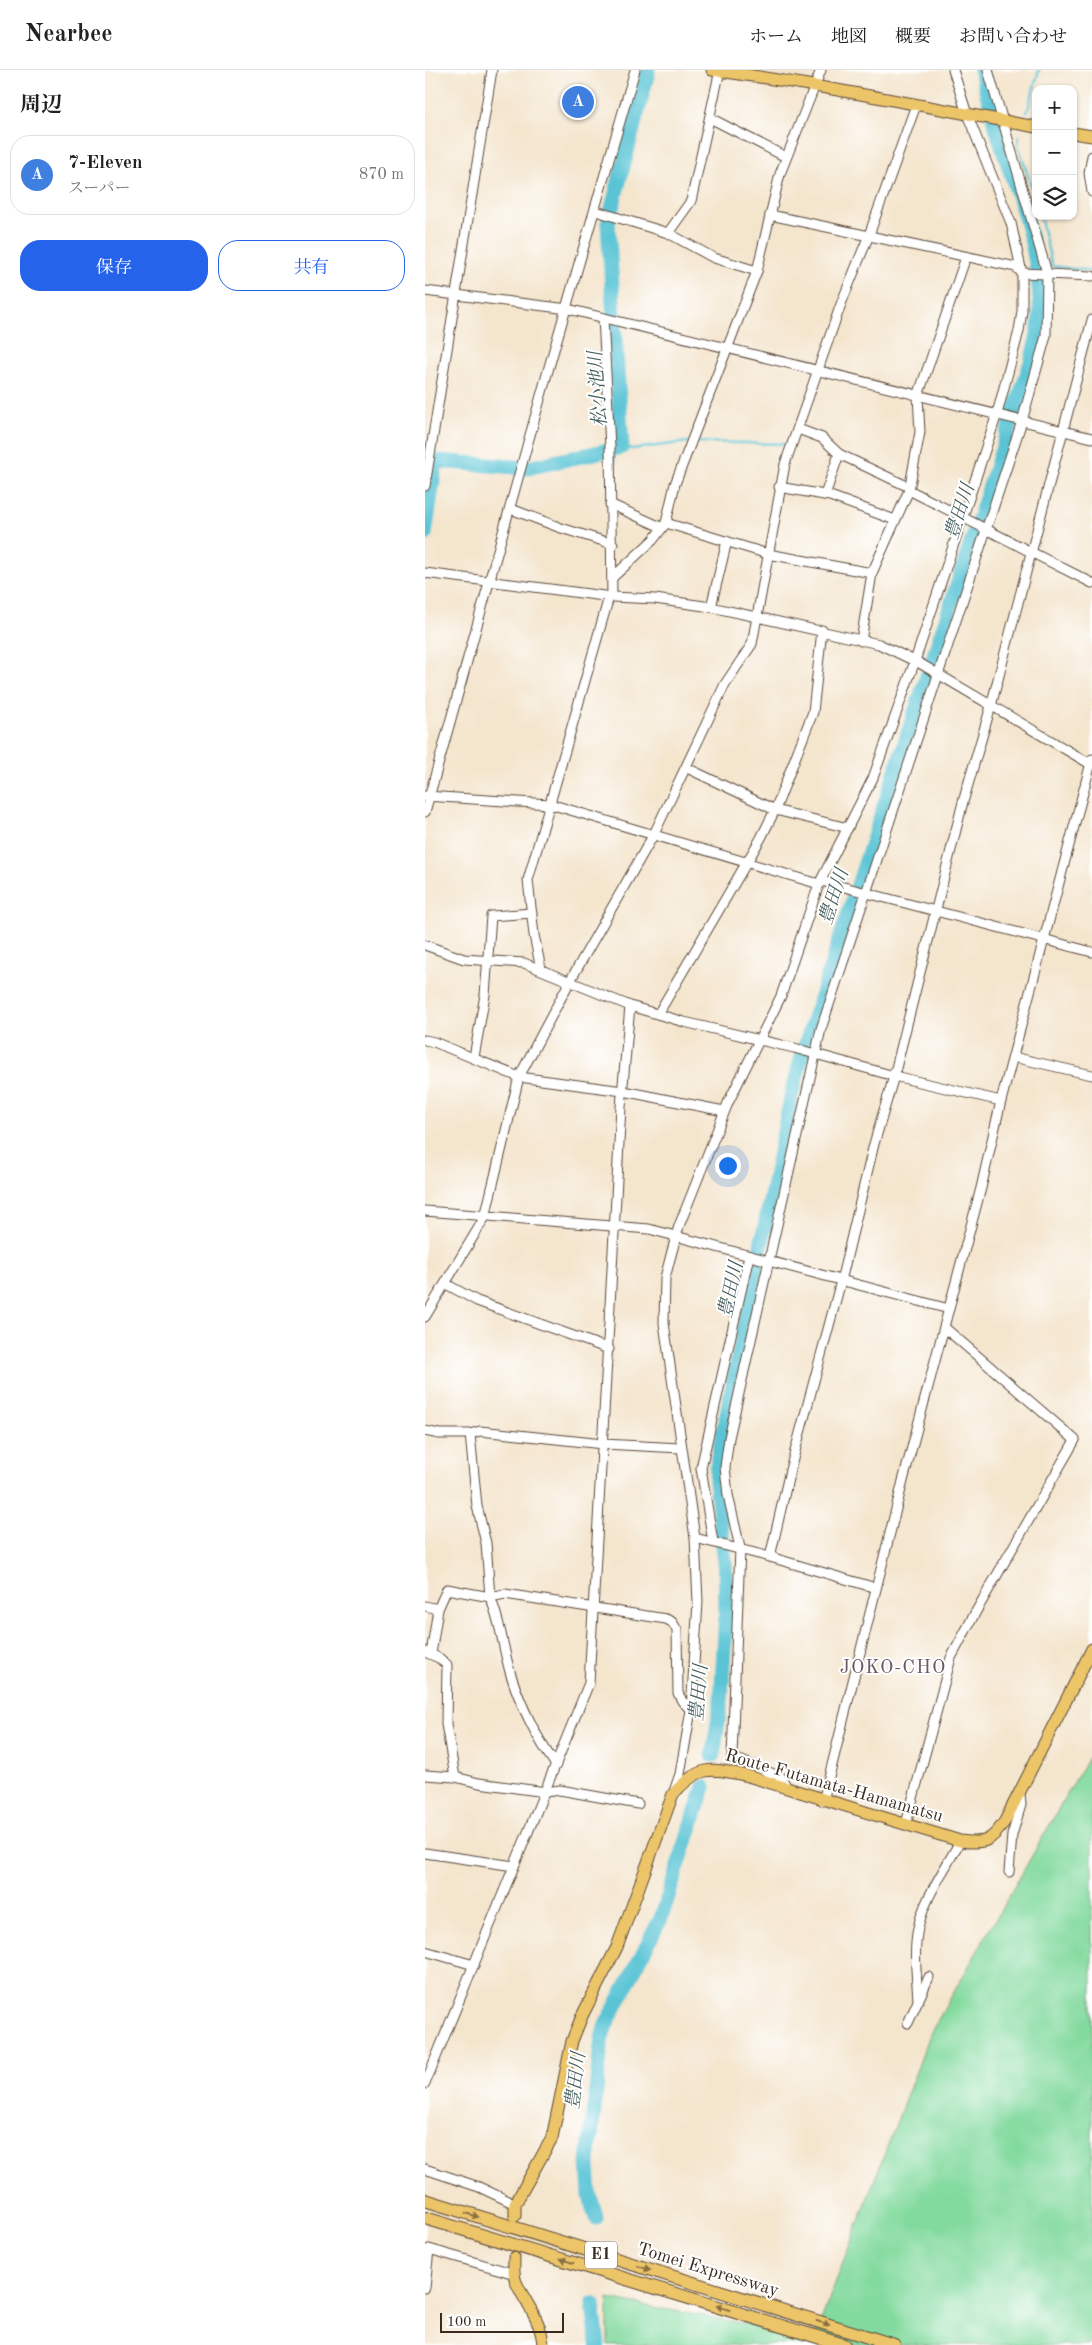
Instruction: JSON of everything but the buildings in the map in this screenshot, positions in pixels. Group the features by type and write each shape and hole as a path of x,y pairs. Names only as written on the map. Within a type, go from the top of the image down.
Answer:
{"highway":[{"name":"Tomei Expressway","path":"425,2200 894,2345"},
{"name":"Tomei Expressway","path":"425,2218 844,2345"}],"main road":[{"path":"718,70 816,86 1032,126"},
{"path":"1077,134 1092,136"},
{"name":"Route Futamata-Hamamatsu","path":"515,2216 515,2204 552,2138 572,2041 582,2016 617,1947 646,1873 673,1794 693,1774 715,1769 787,1788 823,1801 961,1841 980,1844 995,1836 1092,1649"},
{"path":"514,2258 515,2280 542,2335 543,2345"}],"street":[{"path":"425,486 492,70"},
{"path":"425,812 427,796 491,582 568,309 605,214 635,70"},
{"path":"668,233 691,201 710,118 718,70"},
{"path":"612,578 653,540 664,525 675,484 729,348 757,271 786,157 821,70"},
{"path":"673,1794 680,1774 691,1710 698,1602 695,1538 664,1316 665,1278 675,1236 724,1111 761,1040 781,996 820,882 873,778 918,663 961,518 1001,415 1019,331 1026,273 1001,193 967,114 953,70"},
{"path":"787,1788 781,1777 733,1757 737,1548 725,1467 729,1438 814,1053 936,674 986,530 1046,336 1047,273 988,70"},
{"path":"425,1317 485,1217 519,1077 570,981 654,834 687,768 712,708 725,684 752,644 779,486 816,370 869,236 917,105"},
{"path":"710,118 786,157"},
{"path":"1092,156 1089,173 1092,187"},
{"path":"605,214 668,233 714,258 757,271"},
{"path":"770,215 1016,267 1026,273 1092,276"},
{"path":"861,641 872,573 909,489 920,432 918,396 967,257"},
{"path":"425,291 568,309 1092,438"},
{"path":"541,969 531,913 528,880 611,597 613,544 603,318"},
{"path":"770,1557 790,1470 841,1281 874,1144 894,1076 963,802 991,706 1092,320"},
{"path":"798,429 822,438 839,454 909,489 970,523 1092,583"},
{"path":"825,495 839,454"},
{"path":"779,486 825,495 895,520"},
{"path":"610,504 664,525 768,554 872,573"},
{"path":"511,508 561,528 613,544"},
{"path":"711,607 727,542"},
{"path":"425,573 611,597 655,599 711,607 879,644 918,663 1092,763 1001,1101 945,1328 876,1588 823,1801"},
{"path":"658,1014 747,863 775,810 813,712 822,630"},
{"path":"687,768 775,810 848,828"},
{"path":"427,796 550,804 747,863 1092,952"},
{"path":"474,1057 488,962 491,916 531,913"},
{"path":"425,945 464,959 524,963 630,1006 734,1035 814,1053 894,1076 1001,1101"},
{"path":"426,2079 589,1684 623,1091 630,1006"},
{"path":"425,1040 474,1057 519,1077 623,1091 724,1111"},
{"path":"1013,1056 1092,1075"},
{"path":"425,1211 649,1229 949,1310"},
{"path":"715,1543 701,1468 751,1257"},
{"path":"446,1284 477,1300 609,1349"},
{"path":"906,1824 951,1658 1075,1440 945,1328"},
{"path":"425,1431 439,1434 470,1434 480,1431 603,1444 681,1448"},
{"path":"470,1434 477,1506 486,1543 490,1597 511,1674 520,1699 531,1723 556,1765"},
{"path":"695,1538 770,1557 876,1588"},
{"path":"455,1777 446,1724 447,1664 428,1653 438,1609 447,1589 490,1597 505,1594 667,1619 672,1622 677,1630 678,1693 681,1701 691,1710"},
{"path":"425,1606 438,1609"},
{"path":"425,1775 455,1777 479,1783 546,1792 560,1790 638,1804"},
{"path":"1009,1872 1011,1835 1021,1805 1020,1790"},
{"path":"918,2001 915,1959 918,1927 929,1901 961,1841"},
{"path":"425,1853 514,1866"},
{"path":"425,1951 474,1965"},
{"path":"908,2022 929,1977"},
{"path":"425,2169 479,2187 515,2204"},
{"path":"425,2288 427,2249 515,2274"}],"green space":[{"path":"1092,1751 1092,2341 1089,2345 608,2345 608,2299 815,2336 931,2032"}],"waterway":[{"name":"豊田川","path":"713,1755 721,1702 726,1612 725,1563 716,1481 718,1458 792,1093 804,1049 1031,362 1039,328 1039,281 1030,234 995,125 981,70"},
{"path":"1027,112 1039,70"},
{"name":"松小池川","path":"425,534 436,461 527,468 622,447 608,223 648,72"},
{"path":"1019,136 1018,144 1032,189"},
{"path":"1041,220 1052,266 1092,271"},
{"path":"613,403 613,424"},
{"path":"694,442 787,444 789,441"},
{"path":"622,447 633,449 688,442"},
{"path":"614,447 614,478"},
{"name":"豊田川","path":"596,2218 590,2196 588,2163 602,2037 606,2025 661,1918 704,1787"},
{"name":"豊田川","path":"593,2304 598,2345"}],"place":[{"name":"7-Eleven","path":"578,102"}],"district":[{"name":"JOKO-CHO","path":"893,1668"}]}
